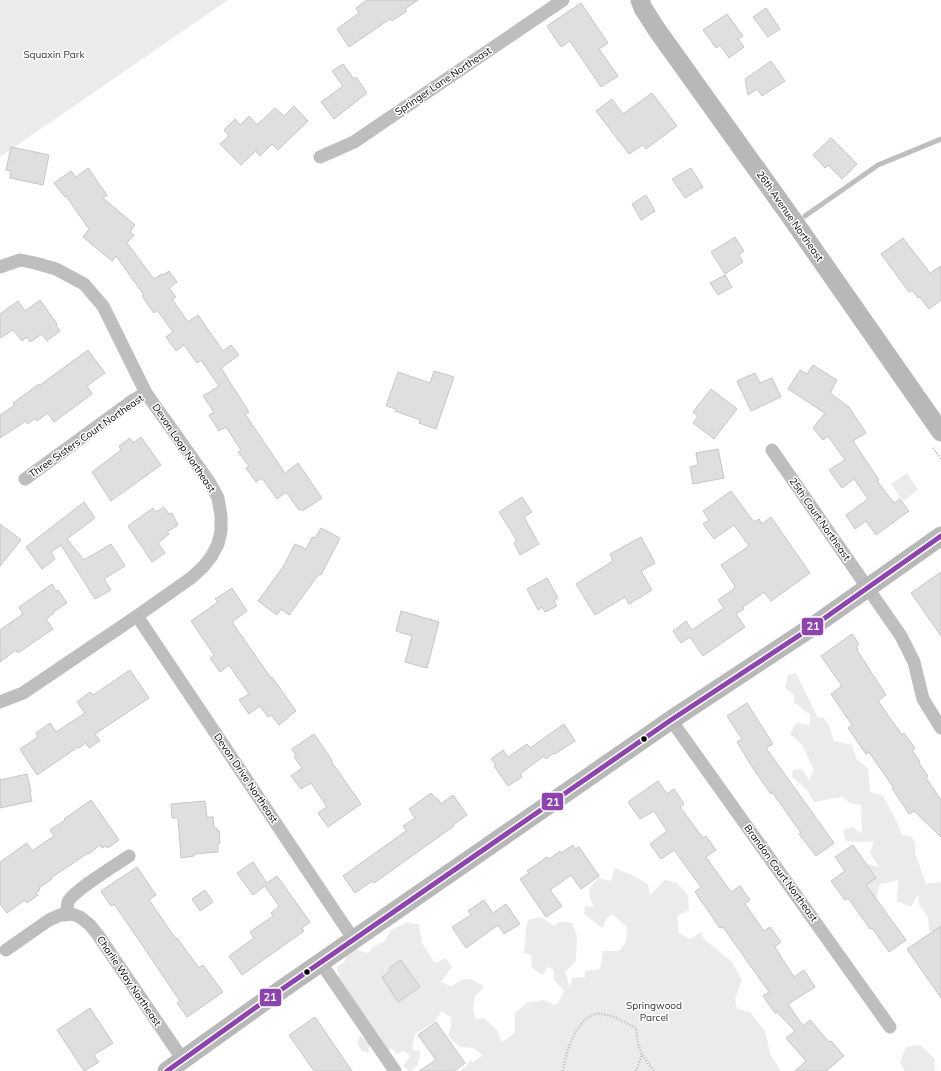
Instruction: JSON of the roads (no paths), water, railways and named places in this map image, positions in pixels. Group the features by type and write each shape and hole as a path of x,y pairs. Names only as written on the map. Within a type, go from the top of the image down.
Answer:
{"street":[{"name":"Springer Lane Northeast","path":"320,157 354,142 563,0"},
{"name":"26th Avenue Northeast","path":"640,0 643,8 657,30 788,213 941,432"},
{"name":"Devon Loop Northeast","path":"0,267 20,260 35,263 56,269 84,284 103,306 146,393 210,483 218,498 221,516 221,531 218,544 211,557 191,578 23,693 0,702"},
{"name":"Three Sisters Court Northeast","path":"25,479 132,401 146,393"},
{"name":"25th Court Northeast","path":"772,450 901,636 914,662 923,700 941,728"},
{"path":"167,1071 671,720 812,627 941,536"},
{"name":"Devon Drive Northeast","path":"137,616 354,940"},
{"name":"Brandon Court Northeast","path":"671,720 890,1027"},
{"path":"6,950 49,920 60,915 66,915 68,902 76,894 93,880 129,856"},
{"name":"Charlie Way Northeast","path":"66,915 72,914 80,917 90,925 183,1060"},
{"path":"321,963 395,1071"}],"waterway":[{"path":"805,216 878,165 941,139"}],"park label":[{"name":"Squaxin Park","path":"54,54"},
{"name":"Springwood Parcel","path":"654,1010"}]}
